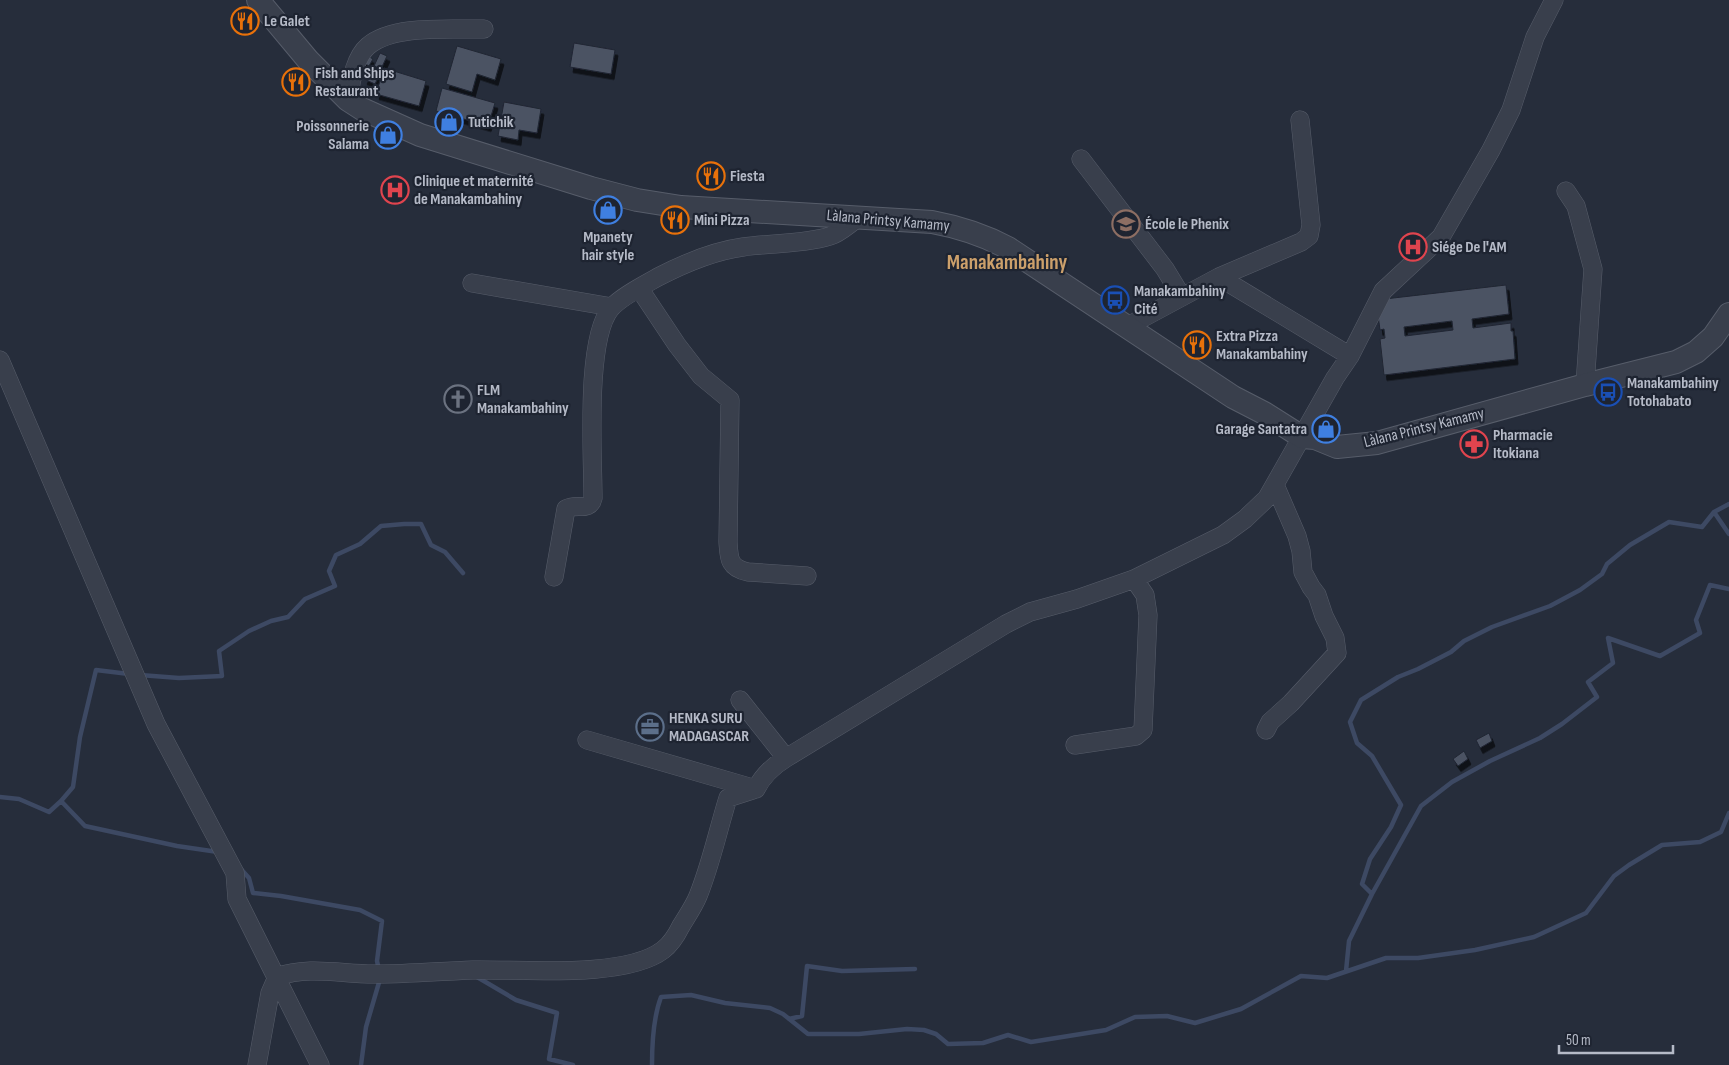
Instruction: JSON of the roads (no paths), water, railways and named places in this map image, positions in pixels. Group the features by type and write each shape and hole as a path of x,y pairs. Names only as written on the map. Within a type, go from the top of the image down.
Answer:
{"street":[{"name":"Làlana Printsy Kamamy","path":"258,0 321,73 348,100 362,110 420,135 637,200 681,207 932,222 952,226 992,239 1233,397 1264,413 1302,437 1314,438 1337,447 1377,443 1585,385 1676,362 1696,352 1713,337 1729,314"},
{"path":"256,1065 270,993 277,977 291,972 307,970 370,974 474,970 563,971 608,968 648,958 664,950 676,935 698,897 728,798 756,788 772,767 1006,624 1030,612 1077,599 1134,579 1223,535 1245,519 1267,498 1335,378 1350,356 1383,291 1441,237 1511,110 1535,37 1554,0"},
{"path":"348,100 357,63 367,47 384,37 428,30 484,29"},
{"path":"1126,327 1219,278 1301,242 1309,236 1311,225 1300,120"},
{"path":"1081,159 1165,269 1182,297"},
{"path":"1566,191 1576,206 1593,269 1585,385"},
{"path":"554,577 566,510 572,506 589,505 594,498 592,384 598,335 604,318 612,307 639,288 668,272 714,253 735,248 812,240 830,236 858,218"},
{"path":"1219,278 1350,356"},
{"path":"472,283 612,307"},
{"path":"639,288 676,345 701,376 730,400 728,542 729,557 732,564 739,570 748,572 807,576"},
{"path":"0,360 156,724 235,873 237,900 320,1065"},
{"path":"1266,730 1270,722 1291,703 1337,653 1335,638 1324,616 1317,595 1303,572 1297,536 1275,484"},
{"path":"1075,745 1136,736 1144,730 1148,615 1145,595 1134,579"},
{"path":"740,700 786,758"},
{"path":"587,740 756,788"}],"waterway":[{"path":"1346,971 1349,941 1372,894 1362,884 1370,859 1391,827 1401,805 1372,756 1357,743 1350,722 1361,700 1398,677 1451,652 1464,641 1492,627 1550,606 1580,590 1602,574 1607,564 1630,545 1669,522 1702,527 1714,512 1729,504"},
{"path":"1714,512 1729,534"},
{"path":"140,675 179,678 222,676 219,651 249,631 271,621 288,617 305,599 335,586 329,571 336,555 360,544 381,526 421,524 431,545 445,552 463,573"},
{"path":"1372,894 1421,806 1452,782 1490,761 1540,738 1597,697 1588,682 1613,663 1608,638 1660,656 1700,633 1696,620 1710,585 1729,589"},
{"path":"61,801 73,787 80,737 96,670 129,674"},
{"path":"0,797 19,799 49,812 61,801 85,826 177,846 218,852"},
{"path":"652,1065 655,1022 661,997 691,995 725,1003 770,1008 783,1014 808,1034 859,1034 907,1029 924,1030 936,1034 948,1044 983,1043 1008,1035 1031,1042 1106,1030 1135,1017 1167,1016 1195,1023 1241,1009 1301,976 1327,978 1386,958 1418,958 1475,950 1534,937 1586,913 1614,876 1662,845 1700,842 1721,832 1729,813"},
{"path":"240,868 249,878 253,893 360,910 382,921 377,961 379,970"},
{"path":"789,1019 802,1016 807,966 842,971 915,969"},
{"path":"477,977 516,1000 557,1013 549,1059 573,1065"},
{"path":"361,1065 366,1027 380,979"}],"place":[{"name":"Le Galet","path":"245,21"},
{"name":"Fish and Ships Restaurant","path":"296,82"},
{"name":"Tutichik","path":"449,122"},
{"name":"Poissonnerie Salama","path":"388,135"},
{"name":"Fiesta","path":"711,176"},
{"name":"Clinique et maternité de Manakambahiny","path":"395,190"},
{"name":"Mpanety hair style","path":"608,210"},
{"name":"Mini Pizza","path":"675,220"},
{"name":"École le Phenix","path":"1126,224"},
{"name":"Siége De l'AM","path":"1413,247"},
{"name":"Manakambahiny Cité","path":"1115,300"},
{"name":"Extra Pizza Manakambahiny","path":"1197,345"},
{"name":"Manakambahiny Totohabato","path":"1608,392"},
{"name":"FLM Manakambahiny","path":"458,399"},
{"name":"Garage Santatra","path":"1326,429"},
{"name":"Pharmacie Itokiana","path":"1474,444"},
{"name":"HENKA SURU MADAGASCAR","path":"650,727"}],"district":[{"name":"Manakambahiny","path":"1007,262"}]}
